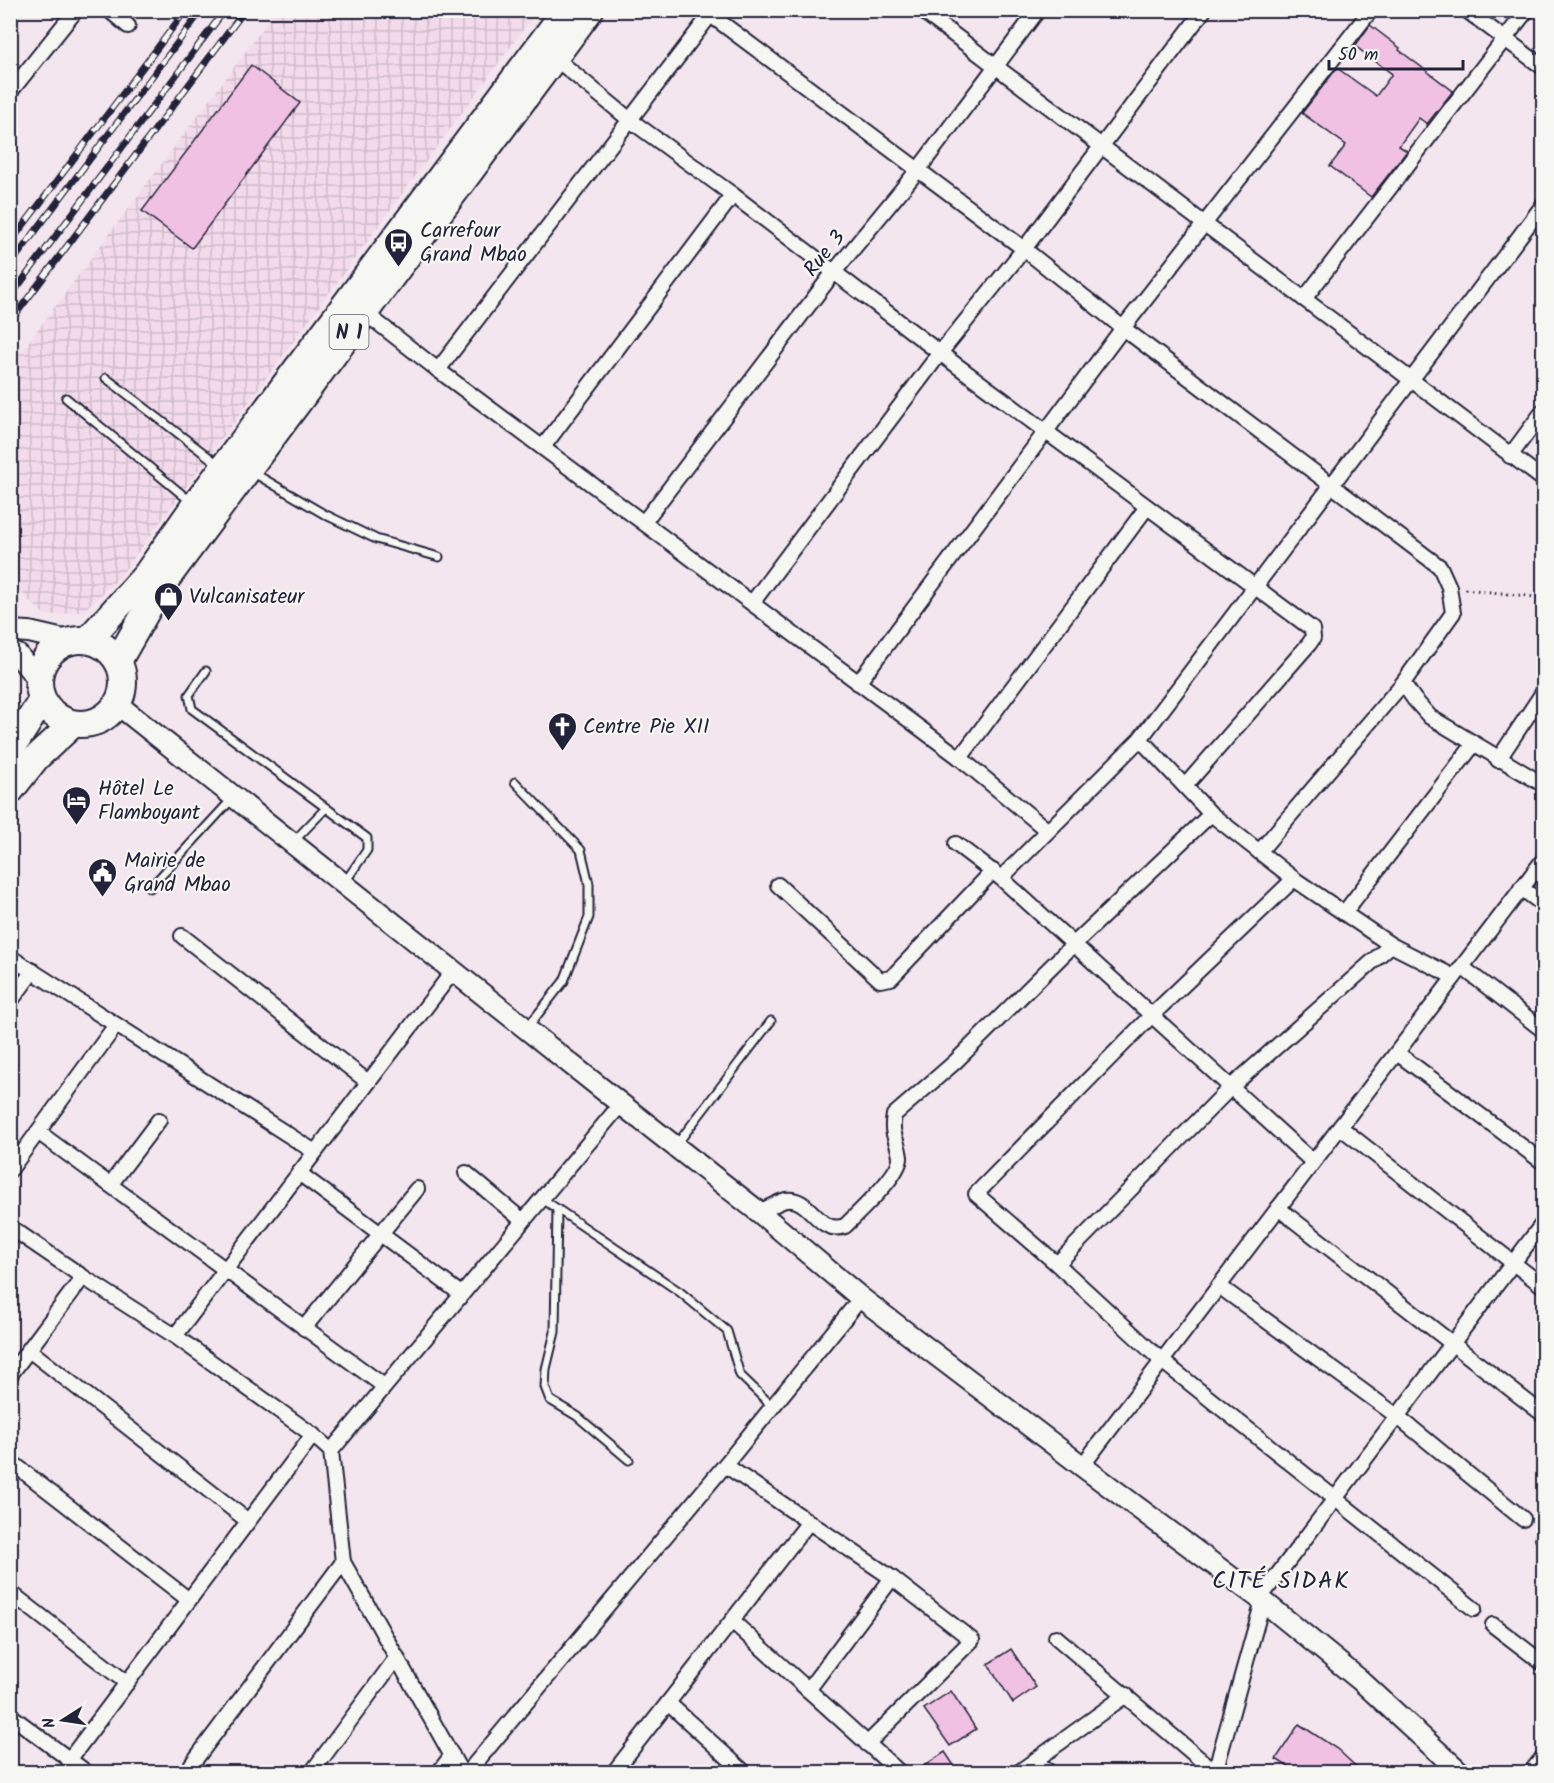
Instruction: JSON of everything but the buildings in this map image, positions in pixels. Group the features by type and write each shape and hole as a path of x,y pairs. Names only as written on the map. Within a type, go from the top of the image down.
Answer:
{"highway":[{"name":"N 1","path":"118,661 159,589 235,468 566,10"},
{"name":"N 1","path":"10,751 40,690 40,669 48,656 58,646 78,641 146,574 195,505 235,468 399,268 590,10"},
{"path":"40,690 55,716 73,724 84,725 103,718 117,704 123,684 118,661 107,648 78,641"},
{"path":"10,791 36,758 73,724"}],"street":[{"path":"10,92 76,10"},
{"path":"109,10 128,26"},
{"path":"921,10 1509,456 1544,480"},
{"name":"Rue 3","path":"644,522 834,272 918,171 1038,10"},
{"path":"752,603 940,353 1024,249 1204,10"},
{"path":"858,683 1123,328 1371,10"},
{"path":"1466,10 1544,68"},
{"path":"1304,299 1527,10"},
{"path":"438,370 710,12 1440,567 1449,586 1453,613 1402,683 1259,852"},
{"path":"555,58 630,120 733,195 1254,588 1312,629 1313,638 1185,786"},
{"path":"543,447 733,195"},
{"path":"777,885 880,981 891,978 997,875 1048,831 1140,739 1544,204"},
{"path":"364,312 438,370 960,758 1048,831"},
{"path":"1509,456 1544,410"},
{"path":"960,758 1147,507"},
{"path":"10,631 78,641"},
{"path":"10,651 18,655 40,690"},
{"path":"1402,683 1430,717 1498,760 1544,785"},
{"path":"1498,760 1544,691"},
{"path":"117,704 759,1212 861,1298 1082,1467 1262,1600 1360,1680 1460,1773"},
{"path":"1140,739 1211,814 1294,879 1391,945 1458,972 1544,1031"},
{"path":"1344,913 1474,744"},
{"path":"759,1212 786,1200 798,1201 826,1226 837,1229 845,1226 896,1172 900,1158 891,1128 894,1115 955,1062 1074,944 1211,814"},
{"path":"956,844 997,875 1313,1162"},
{"path":"1082,1467 1544,859"},
{"path":"1294,879 1152,1015 976,1194 1057,1264 1162,1361 1474,1609"},
{"path":"1521,888 1544,905"},
{"path":"182,936 368,1082"},
{"path":"1057,1264 1231,1087 1391,945"},
{"path":"10,957 315,1152"},
{"path":"175,1336 454,970"},
{"path":"10,1002 33,971"},
{"path":"10,1170 116,1025"},
{"path":"1397,1053 1544,1163"},
{"path":"330,1451 621,1104"},
{"path":"110,1185 159,1120"},
{"path":"1340,1127 1544,1287"},
{"path":"38,1132 384,1386"},
{"path":"299,1173 461,1294"},
{"path":"466,1173 523,1221"},
{"path":"304,1328 417,1189"},
{"path":"1278,1208 1544,1415"},
{"path":"1056,1637 1215,1772 1262,1600 1335,1498 1544,1222"},
{"path":"10,1227 175,1336 313,1435 330,1451 343,1562 461,1773"},
{"path":"10,1375 83,1277"},
{"path":"1219,1286 1397,1416 1523,1519"},
{"path":"468,1773 861,1298"},
{"path":"29,1350 248,1521"},
{"path":"69,1760 313,1435"},
{"path":"10,1461 189,1600"},
{"path":"725,1465 892,1578 972,1640 867,1744"},
{"path":"614,1773 809,1522"},
{"path":"186,1773 343,1562"},
{"path":"808,1690 892,1578"},
{"path":"10,1592 126,1683"},
{"path":"732,1621 899,1773"},
{"path":"1493,1625 1544,1664"},
{"path":"312,1773 397,1657"},
{"path":"1019,1773 1126,1695"},
{"path":"668,1703 744,1773"},
{"path":"10,1715 86,1773"},
{"path":"439,1773 452,1755"},
{"path":"1531,1773 1544,1756"},
{"path":"1035,1761 1049,1773"}],"lane":[{"path":"106,378 235,468 376,539 439,557"},
{"path":"66,399 195,505"},
{"path":"206,671 189,695 192,708 367,838 367,850 344,884"},
{"path":"515,782 581,850 589,884 589,917 564,981 527,1028"},
{"path":"150,888 234,797"},
{"path":"292,843 326,808"},
{"path":"675,1146 771,1021"},
{"path":"541,1198 680,1292 727,1331 740,1375 773,1407"},
{"path":"557,1209 555,1332 546,1369 545,1387 550,1400 577,1416 629,1460"}],"path":[{"path":"1449,586 1544,598"}],"shaded area":[{"path":"276,11 537,11 119,578 83,611 46,616 11,583 10,367"}],"railway":[{"path":"10,243 186,10"},
{"path":"10,265 202,10"},
{"path":"10,297 225,10"},
{"path":"10,322 245,10"}],"place":[{"name":"Carrefour Grand Mbao","path":"399,268"},
{"name":"Vulcanisateur","path":"168,622"},
{"name":"Centre Pie XII","path":"562,752"},
{"name":"Hôtel Le Flamboyant","path":"77,826"},
{"name":"Mairie de Grand Mbao","path":"103,898"}],"district":[{"name":"CITÉ SIDAK","path":"1281,1580"}]}
